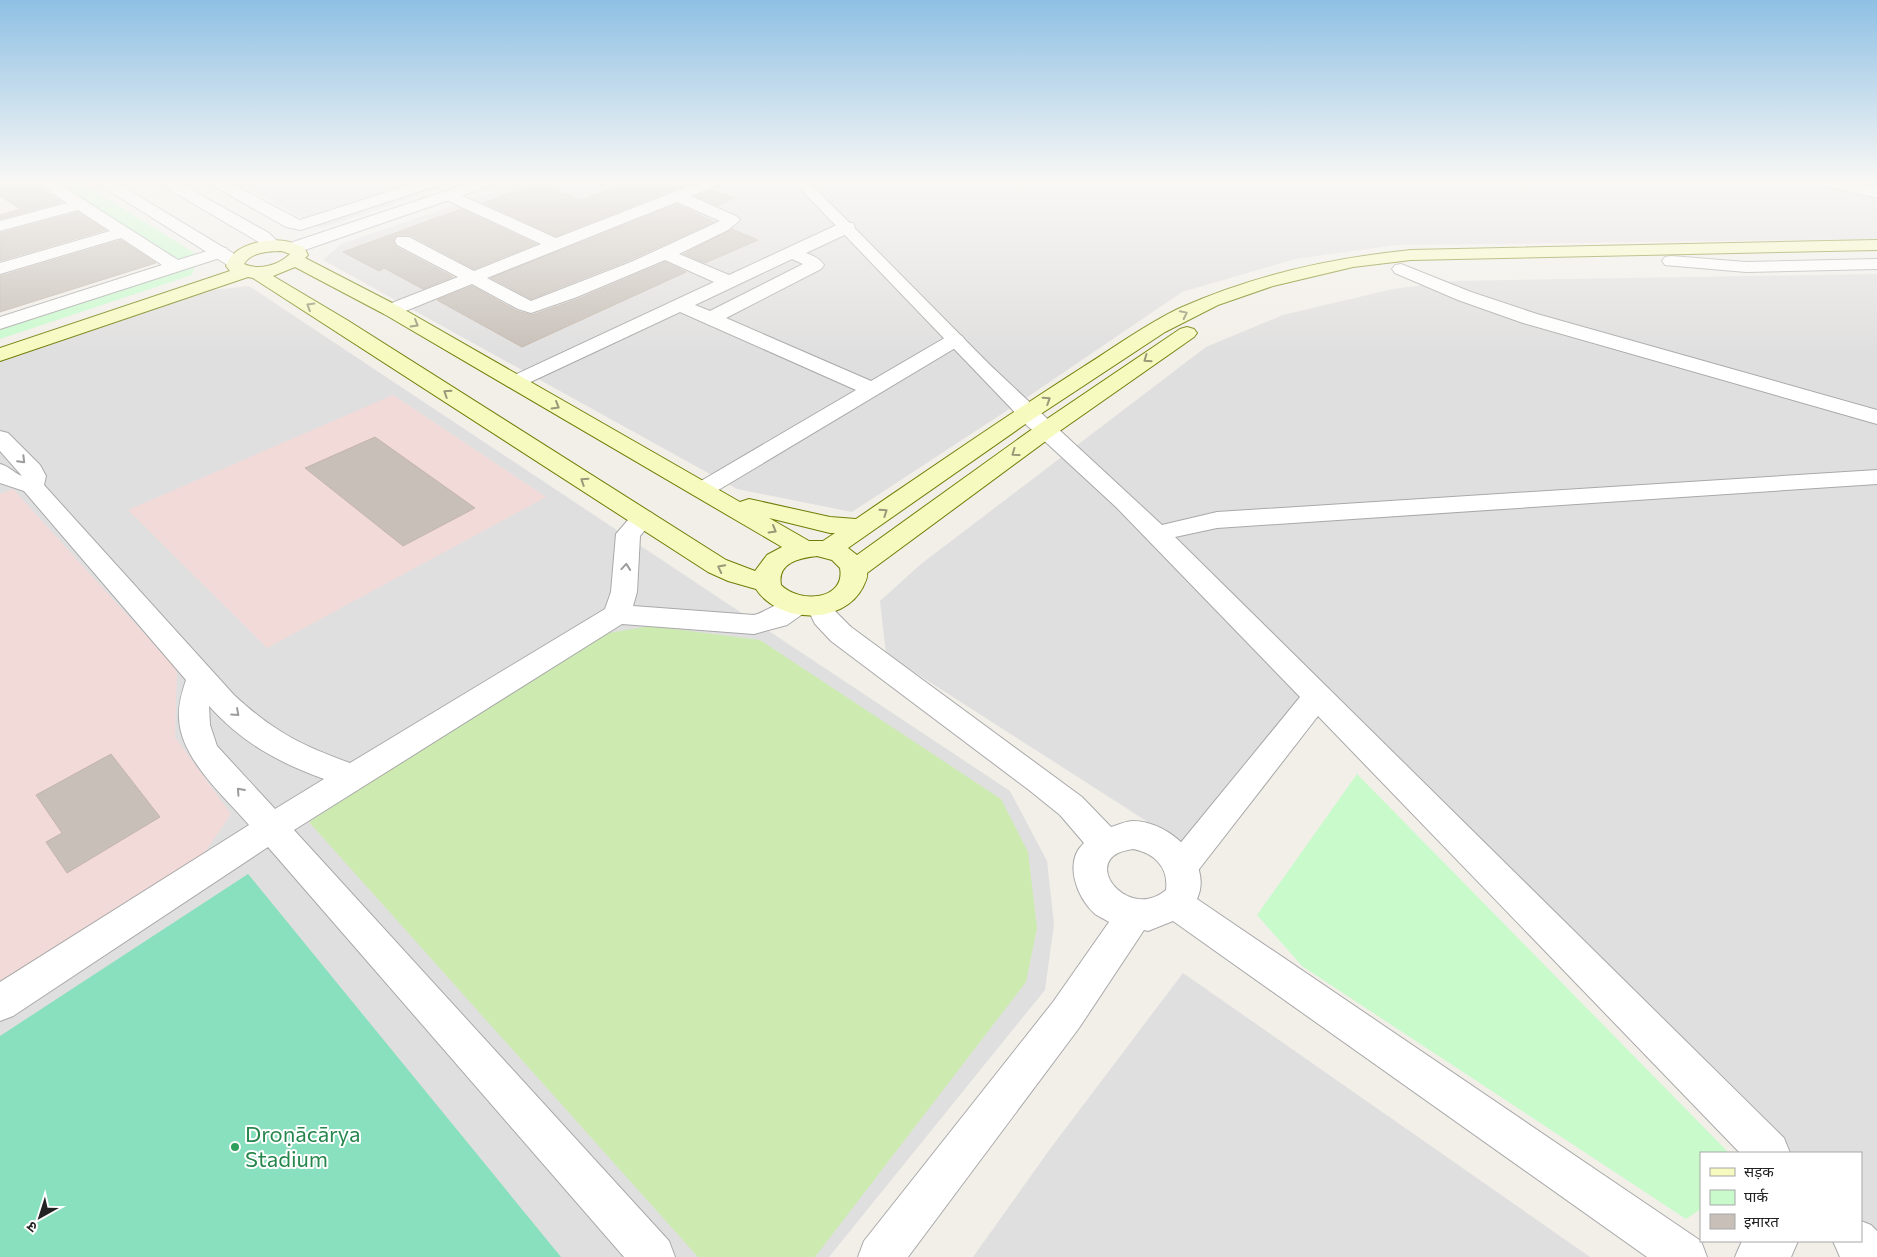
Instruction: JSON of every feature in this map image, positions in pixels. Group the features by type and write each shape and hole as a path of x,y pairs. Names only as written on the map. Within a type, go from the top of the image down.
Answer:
{"main road":[{"path":"0,355 240,264 249,252 273,246 294,254 708,494 817,549 841,554 850,560 855,569 856,578 852,587 838,598 808,605 777,597 771,591 767,583 767,574 772,565 780,558 817,549 861,527 1027,413 1184,313 1244,290 1322,267 1360,260 1411,255 1877,245"},
{"path":"0,346 240,264 286,265 294,254"},
{"path":"855,569 1046,430 1174,340 1210,320 1247,304 1288,292 1382,271 1428,266 1877,257"},
{"path":"240,264 336,321 717,566 737,575 767,583"},
{"path":"336,321 385,307"},
{"path":"708,494 830,525 861,527"}],"street":[{"path":"0,269 101,239"},
{"path":"133,239 176,266"},
{"path":"198,239 240,264"},
{"path":"265,239 273,246"},
{"path":"294,254 334,239"},
{"path":"543,239 557,245"},
{"path":"385,307 473,278 572,239"},
{"path":"403,241 524,306 531,307 665,254 699,239"},
{"path":"515,382 822,239"},
{"path":"858,239 1027,413 1156,534 1768,1152"},
{"path":"1648,249 1704,245 1877,241"},
{"path":"710,318 815,265 811,261 791,253"},
{"path":"665,254 729,282"},
{"path":"1670,261 1746,266 1877,264"},
{"path":"0,323 176,266 240,264"},
{"path":"1401,269 1461,296 1521,316 1877,417"},
{"path":"680,305 872,390"},
{"path":"708,494 872,390 956,340"},
{"path":"0,438 32,470 34,476 32,486"},
{"path":"0,471 9,479 32,486 180,653 200,680 252,727 275,744 353,777"},
{"path":"1156,534 1217,520 1877,477"},
{"path":"617,614 624,592 628,534 643,518"},
{"path":"0,1003 272,827 617,614 754,625 808,605 825,617 841,634 1071,806 1104,842"},
{"path":"200,680 192,708 194,731 205,753 653,1257"},
{"path":"1316,697 1178,885 1157,913 1134,916 1119,912 1105,903 1095,890 1089,877 1089,863 1094,851 1104,842 1118,836 1133,835 1148,838 1163,845 1174,855 1178,885 1684,1257"},
{"path":"880,1257 1066,1015 1134,916"},
{"path":"1757,1257 1775,1242"},
{"path":"1856,1242 1872,1257"}],"shaded area":[{"path":"357,239 1877,239 1397,245 1295,259 1182,292 1029,396 852,512 737,489 323,260 341,244"},
{"path":"1877,274 1877,1237 1862,1222 1862,1152 1791,1152 1324,690 1190,849 886,654 880,601 921,564 1206,347 1283,315 1393,289 1455,281"},
{"path":"249,286 1010,791 1047,861 1054,924 1045,990 829,1257 0,1257 0,362 204,291"},
{"path":"393,395 546,497 267,648 128,510"},
{"path":"13,489 177,670 175,737 231,814 203,855 0,983 0,494"},
{"path":"1183,973 1590,1257 973,1257 1050,1149"}],"green space":[{"path":"143,239 171,239 201,257 196,263 192,275 0,339 0,325 182,264"},
{"path":"651,626 760,640 1001,799 1028,852 1037,928 1026,982 815,1257 698,1257 309,822 596,635"},
{"path":"1357,774 1728,1152 1700,1152 1700,1210 1686,1219 1302,966 1257,915"},
{"name":"Droṇācārya Stadium","path":"248,874 561,1257 0,1257 0,1036"}],"building":[{"path":"0,239 76,239 0,261"},
{"path":"380,239 394,239 396,247 453,277 423,289 384,268 379,271 343,252"},
{"path":"417,239 525,239 536,244 474,269"},
{"path":"590,239 677,239 630,260 531,299 491,278"},
{"path":"713,239 758,240 705,263 684,254"},
{"path":"121,240 156,263 0,312 0,276"},
{"path":"665,262 686,272 522,347 437,300 472,286 517,311 532,315 578,299"},
{"path":"375,437 475,508 403,546 305,468"},
{"path":"111,754 160,817 67,873 46,842 62,833 36,795"}],"place":[{"name":"Droṇācārya Stadium","path":"235,1147"}]}
